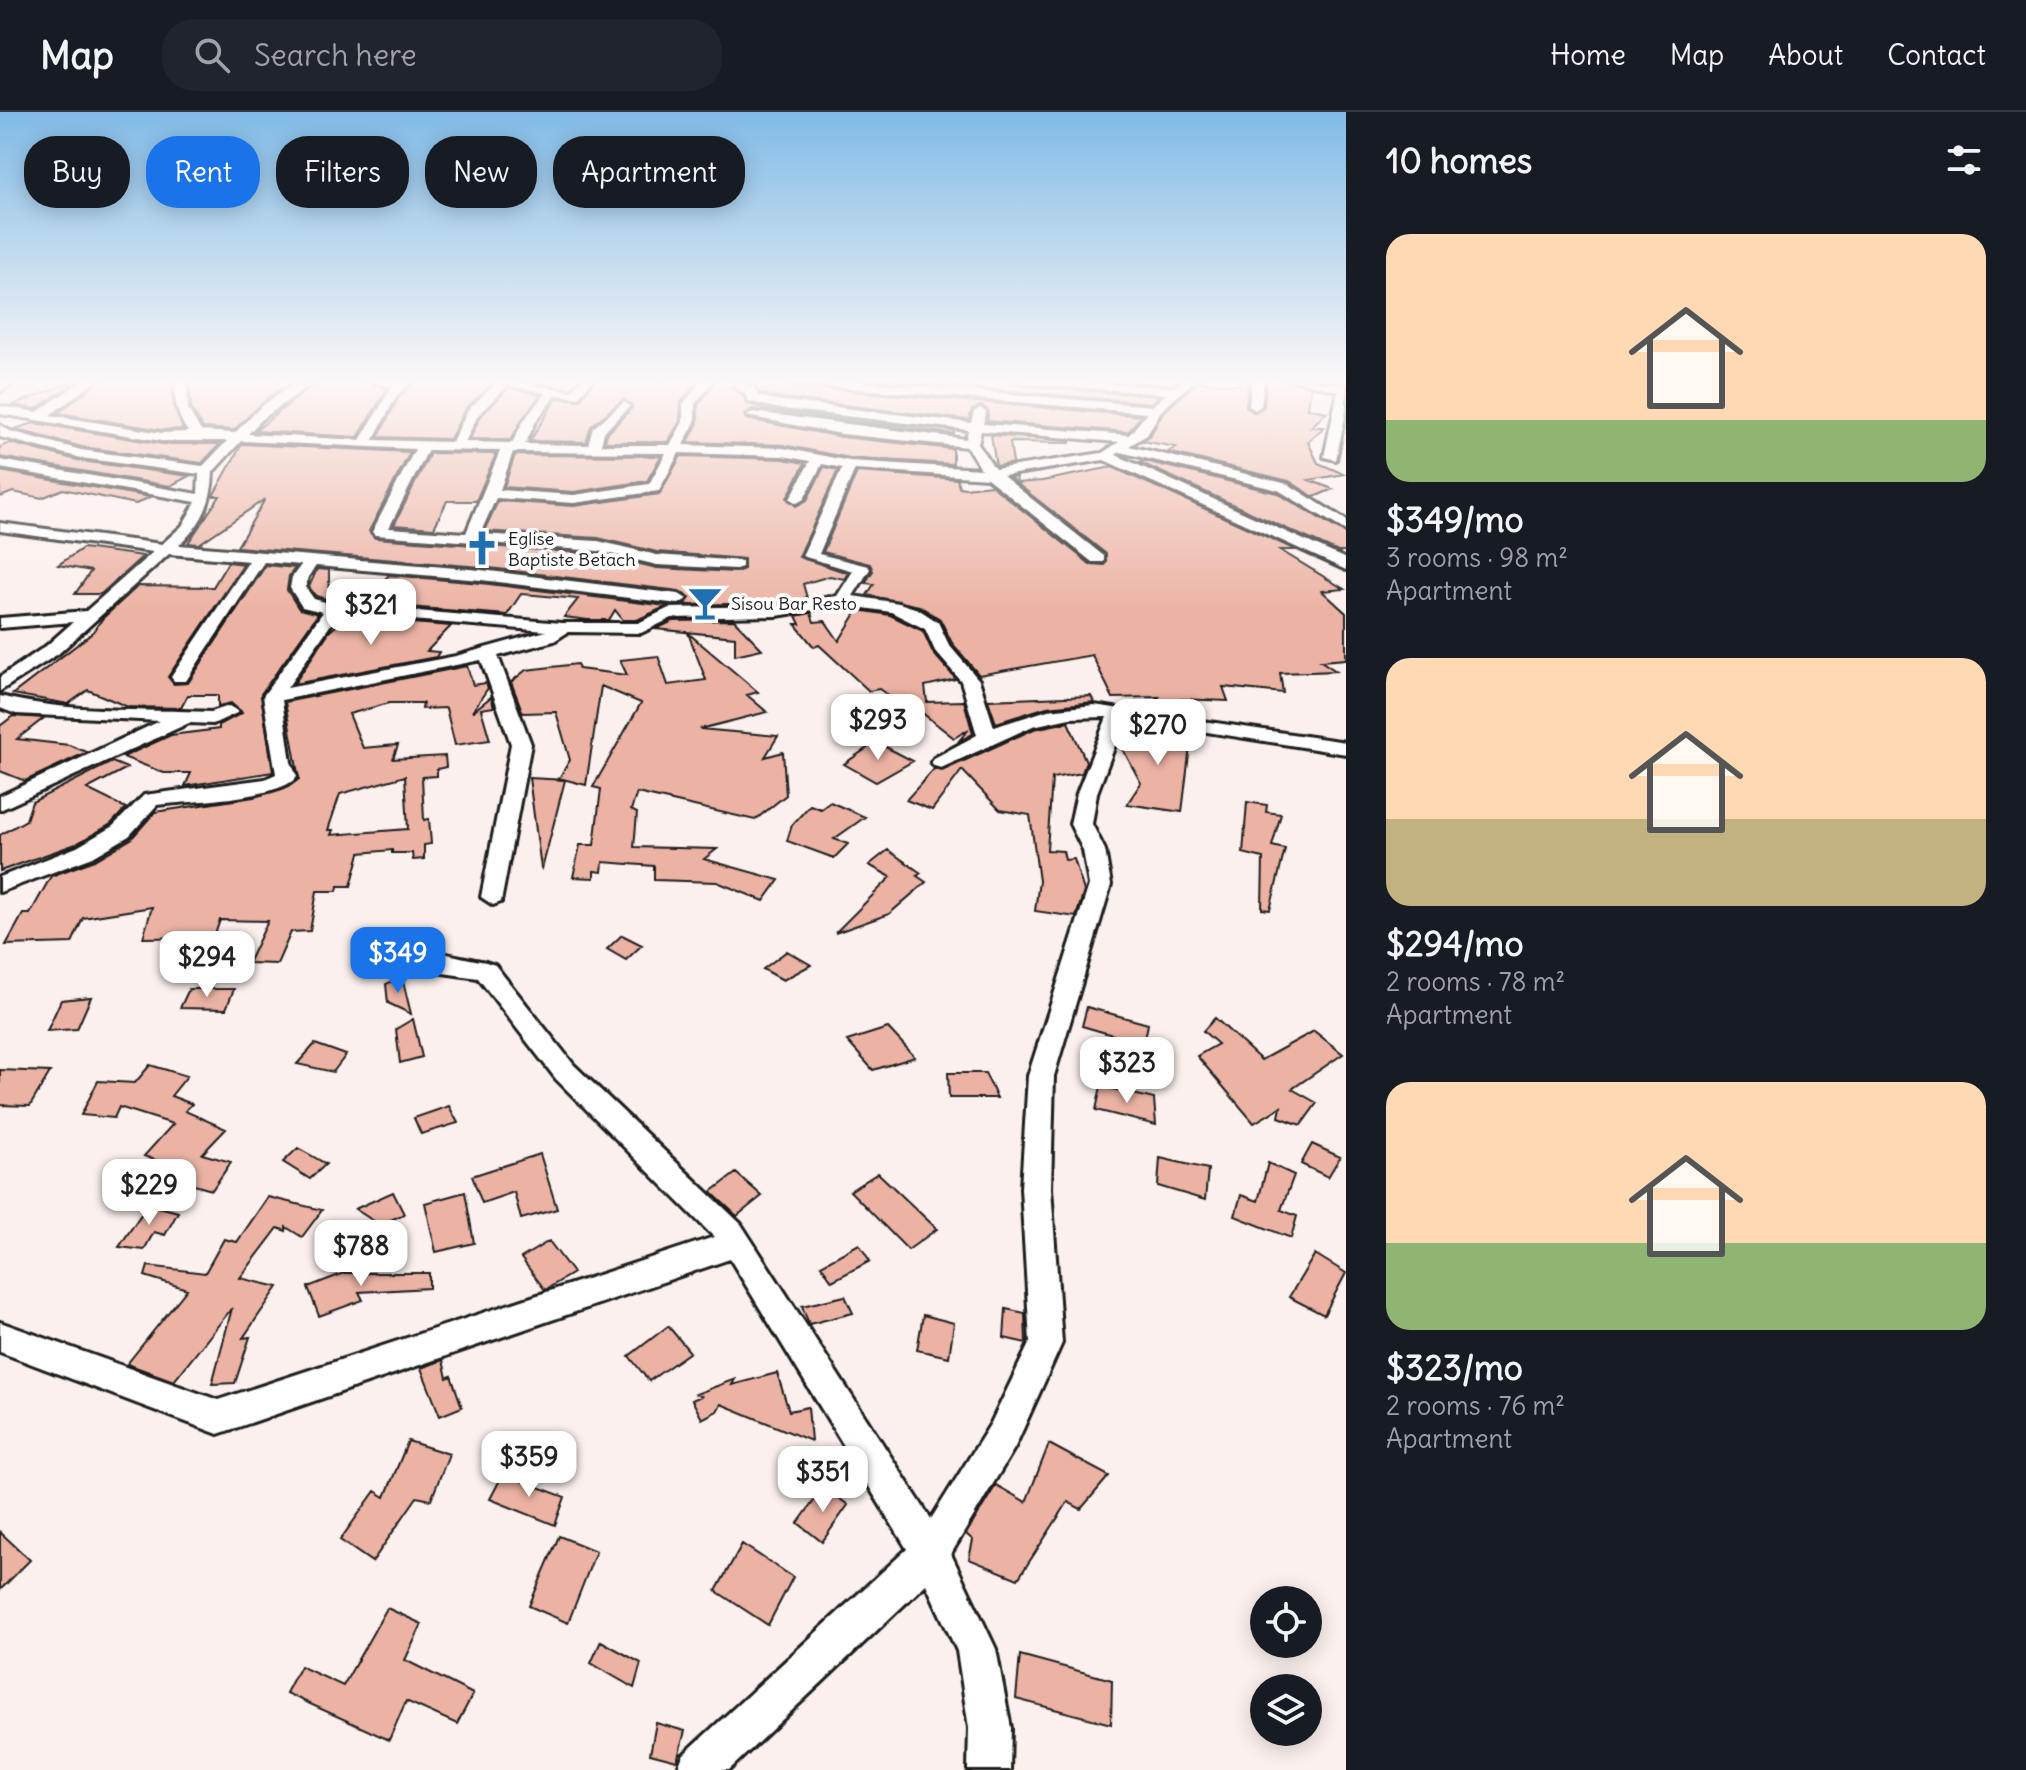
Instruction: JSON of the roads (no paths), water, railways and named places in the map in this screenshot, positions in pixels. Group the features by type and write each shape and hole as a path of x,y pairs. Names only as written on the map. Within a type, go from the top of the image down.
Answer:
{"street":[{"path":"98,456 206,471"},
{"path":"0,685 52,650 86,616 188,529 205,499 206,471 219,456"},
{"path":"418,456 380,532 598,546 657,560 736,564"},
{"path":"471,539 480,510 495,494 509,456"},
{"path":"495,494 574,499 654,488 670,456"},
{"path":"805,456 850,465 991,474 1089,456"},
{"path":"979,456 991,474 1098,559"},
{"path":"1122,456 1346,565"},
{"path":"1134,456 1283,487 1346,527"},
{"path":"797,499 818,459"},
{"path":"0,464 205,499"},
{"path":"843,600 862,569 810,556 850,465"},
{"path":"0,527 166,549 481,575 674,606 777,611 843,600 893,607 912,613 932,626 941,647 970,680 987,737"},
{"path":"180,677 260,556"},
{"path":"312,561 300,577 298,588 308,603 333,609 565,627 641,628 674,606"},
{"path":"0,885 85,852 121,831 151,799 269,785 287,777 281,762 272,696 333,609"},
{"path":"0,623 86,616"},
{"path":"272,696 391,675 548,637 565,627"},
{"path":"487,651 521,744 493,897"},
{"path":"5,709 213,718 229,712"},
{"path":"698,1770 931,1553 1003,1435 1046,1343 1036,1188 1041,1076 1100,885 1094,850 1081,824 1087,793 1118,712"},
{"path":"941,762 1017,723 1058,713 1118,712 1346,748"},
{"path":"0,804 186,717"},
{"path":"374,956 415,958 486,971 565,1072 730,1233 931,1553 976,1649 990,1728 989,1770"},
{"path":"0,1337 218,1417 735,1244"}],"place":[{"name":"Eglise Baptiste Betach","path":"482,548"},
{"name":"Sisou Bar Resto","path":"705,603"}]}
